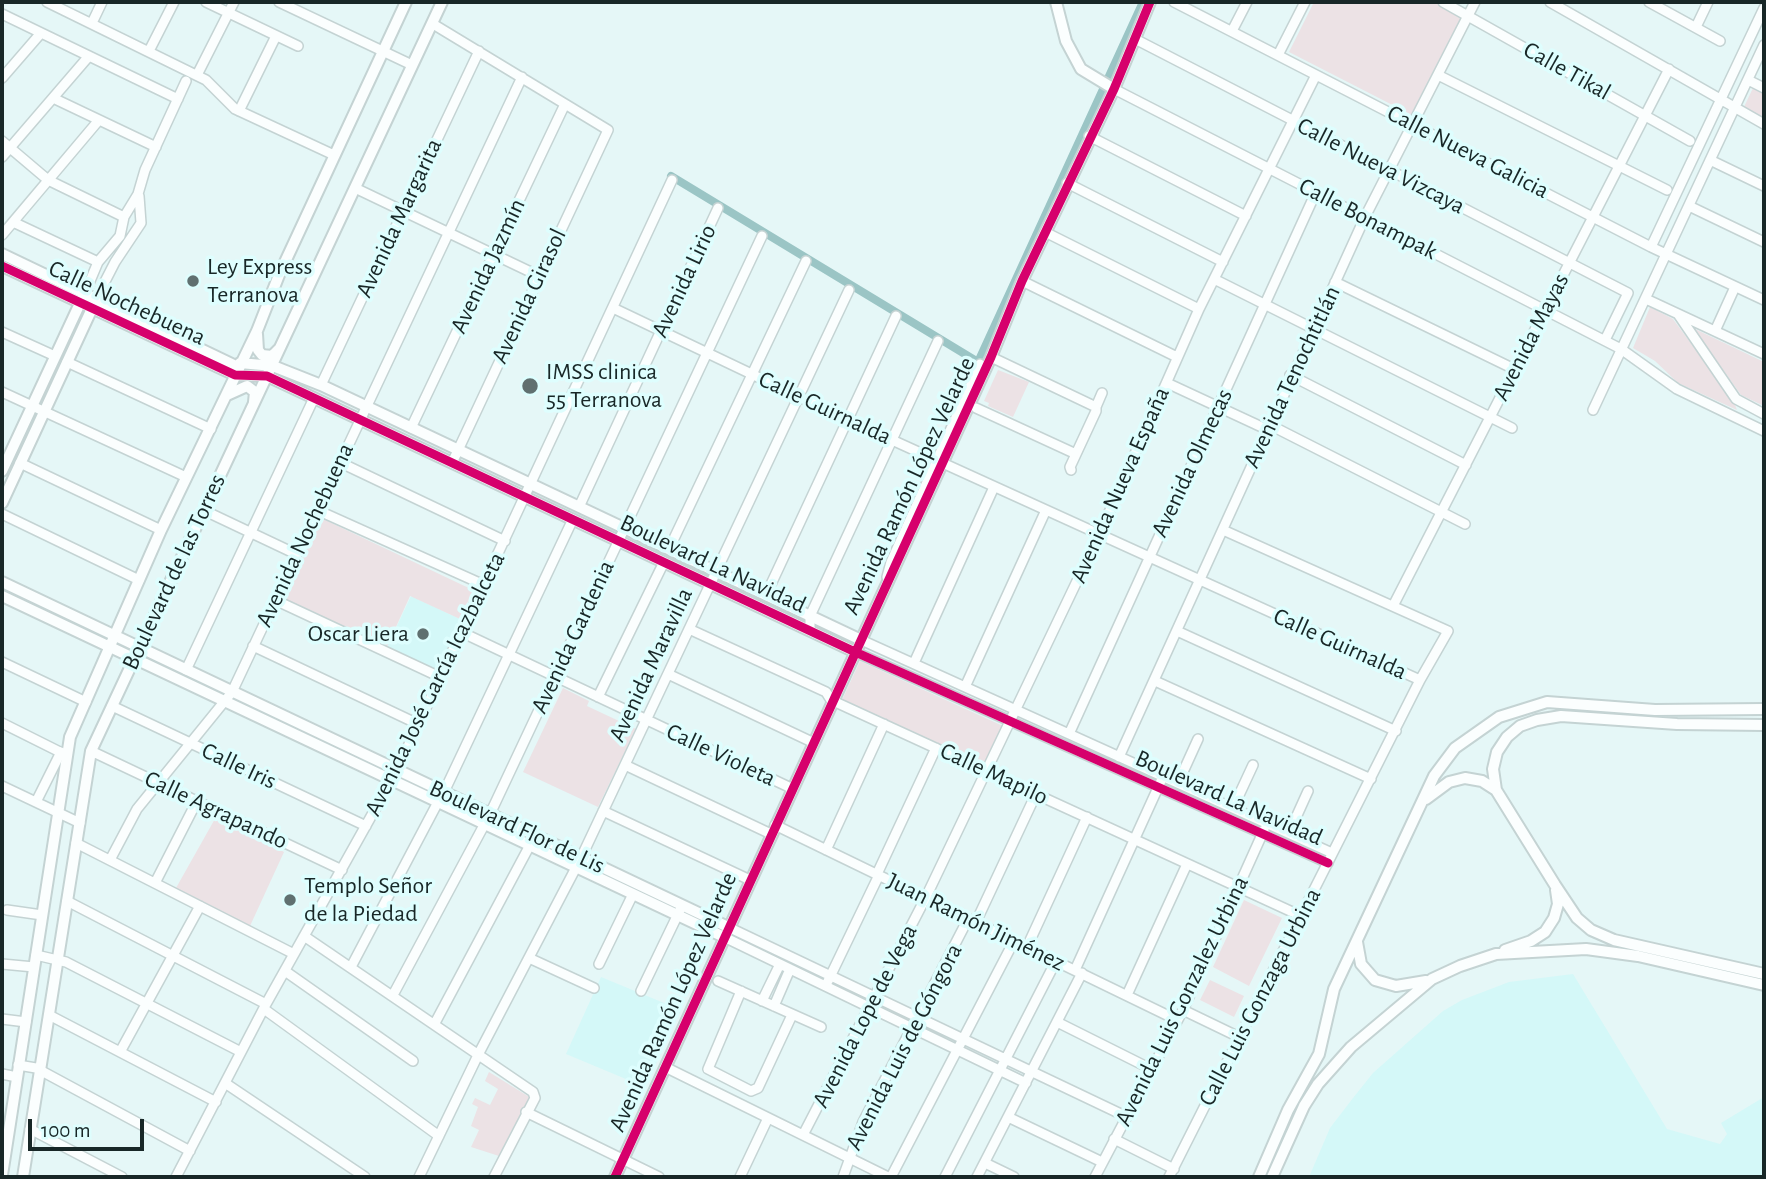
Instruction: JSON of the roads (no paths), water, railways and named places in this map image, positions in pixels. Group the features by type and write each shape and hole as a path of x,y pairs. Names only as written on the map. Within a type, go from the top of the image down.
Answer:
{"street":[{"path":"47,2 197,75 213,85 239,111 334,155"},
{"path":"92,23 102,2"},
{"path":"149,51 174,2"},
{"path":"206,2 298,46"},
{"path":"197,75 234,2"},
{"path":"279,2 412,65"},
{"name":"Boulevard de las Torres","path":"2,1175 5,1130 26,1022 58,812 63,753 108,646 257,331 334,155 406,2"},
{"name":"Boulevard de las Torres","path":"23,1177 91,751 442,2"},
{"path":"1056,2 1071,53 1081,69 1108,86"},
{"name":"Avenida Ramón López Velarde","path":"615,1177 853,651 991,357 1022,281 1089,136 1108,86 1135,39 1150,2"},
{"name":"Calle Nueva Galicia","path":"1174,2 1188,5 1316,75 1651,247 1764,300"},
{"path":"1232,31 1247,2"},
{"path":"1278,55 1305,2"},
{"name":"Calle Tikal","path":"1444,2 1690,141"},
{"name":"Avenida Tenochtitlán","path":"1119,757 1223,530 1290,375 1365,217 1475,2"},
{"path":"1550,2 1764,124"},
{"path":"1696,27 1708,2"},
{"path":"1652,3 1720,41"},
{"path":"1651,247 1764,8"},
{"path":"2,14 177,99"},
{"path":"432,24 565,104"},
{"path":"2,78 41,33"},
{"path":"239,111 276,36"},
{"name":"Calle Nueva Vizcaya","path":"1135,39 1628,293 1605,341"},
{"path":"1593,410 1764,45"},
{"name":"Avenida Margarita","path":"321,385 479,51"},
{"path":"2,157 6,145 89,56"},
{"name":"Avenida Mayas","path":"1393,606 1669,69"},
{"name":"Avenida Nueva España","path":"926,897 1099,535 1199,309 1316,75"},
{"path":"1438,75 1667,190"},
{"name":"Avenida Nochebuena","path":"110,860 134,815 229,697 522,77"},
{"path":"1748,80 1764,88"},
{"path":"2,471 5,455 32,406 98,262 120,236 127,214 186,81"},
{"name":"Calle Bonampak","path":"1108,86 1621,349 1677,389 1764,431"},
{"path":"53,97 156,147"},
{"name":"Avenida Girasol","path":"452,463 608,131 565,104"},
{"name":"Avenida Jazmín","path":"411,428 565,104"},
{"path":"2,235 99,120"},
{"path":"1089,136 1246,216"},
{"path":"6,145 48,180 127,214 141,216"},
{"path":"1710,160 1764,186"},
{"name":"Avenida José García Icazbalceta","path":"180,1176 190,1151 265,1006 395,775 420,725 672,180"},
{"path":"1067,183 1223,262"},
{"path":"355,188 539,276"},
{"name":"Avenida Olmecas","path":"1069,734 1316,192"},
{"path":"2,503 94,303 115,262 139,229 141,216 138,194"},
{"path":"1689,206 1764,242"},
{"name":"Avenida Lirio","path":"579,507 718,208"},
{"path":"13,222 98,262"},
{"path":"1045,232 1199,309"},
{"name":"Avenida Gardenia","path":"393,995 488,819 762,236"},
{"name":"Calle Nochebuena","path":"2,254 82,298"},
{"path":"669,549 806,261"},
{"name":"Calle Nochebuena","path":"2,266 94,303 238,368"},
{"path":"1214,279 1511,428"},
{"path":"1022,281 1177,358"},
{"path":"1335,282 1514,369"},
{"path":"1714,331 1735,287"},
{"name":"Avenida Maravilla","path":"419,1177 479,1053 579,862 849,290"},
{"path":"1646,299 1764,354"},
{"name":"Calle Guirnalda","path":"613,308 848,420 1420,680"},
{"path":"1678,314 1736,399 1764,414"},
{"path":"766,595 896,316"},
{"path":"257,331 258,350 262,355 272,356 282,346"},
{"path":"2,332 55,356"},
{"path":"810,630 810,616 938,341"},
{"path":"991,357 1096,407"},
{"path":"67,362 211,429"},
{"path":"940,462 981,364"},
{"name":"Boulevard La Navidad","path":"238,368 270,371 321,385 859,639 1289,834 1330,858"},
{"name":"Boulevard La Navidad","path":"270,371 314,398 853,651 1262,835 1330,858"},
{"path":"1290,375 1466,465"},
{"path":"1167,383 1267,427 1465,524"},
{"path":"226,395 247,386 256,392 254,404"},
{"path":"2,392 186,477"},
{"path":"1071,470 1102,393"},
{"path":"186,670 314,398"},
{"path":"976,408 1076,454"},
{"path":"20,463 161,530"},
{"path":"339,463 505,541"},
{"path":"914,663 994,487"},
{"path":"203,510 296,554"},
{"path":"317,510 484,585"},
{"path":"965,687 1046,510"},
{"path":"2,514 139,580"},
{"path":"351,967 441,797 573,519"},
{"path":"1223,530 1393,606"},
{"path":"598,697 664,562"},
{"name":"Boulevard Flor de Lis","path":"2,582 186,670 229,697"},
{"name":"Boulevard Flor de Lis","path":"2,596 133,658 229,697 726,932 831,976 1125,1116"},
{"path":"275,600 440,677"},
{"name":"Calle Luis Gonzaga Urbina","path":"1171,1173 1420,680 1448,631 1393,606"},
{"name":"Calle Mapilo","path":"689,629 826,692 831,699 884,724 1301,916"},
{"path":"1177,631 1396,731"},
{"name":"Calle Violeta","path":"461,632 791,788"},
{"path":"253,646 420,725"},
{"path":"2,662 86,702"},
{"path":"668,674 812,742"},
{"path":"1154,681 1371,779"},
{"path":"1259,1177 1288,1110 1319,1054 1334,989 1434,776 1455,748 1499,717 1547,702 1655,710 1764,709"},
{"name":"Calle Iris","path":"112,706 366,826"},
{"path":"1595,950 1496,790 1493,769 1497,752 1513,731 1537,720 1561,716 1677,724 1764,725"},
{"path":"2,723 63,753 36,802"},
{"path":"826,850 884,724"},
{"path":"1178,783 1198,739"},
{"path":"826,986 936,748"},
{"name":"Calle Agrapando","path":"91,751 342,870"},
{"name":"Juan Ramón Jiménez","path":"625,765 773,830 826,850 1177,1020"},
{"path":"1233,808 1253,765"},
{"path":"977,1177 1057,1022 1163,777"},
{"path":"1422,803 1441,786 1457,779 1482,781 1496,790"},
{"path":"2,786 80,824"},
{"path":"1289,834 1308,791"},
{"path":"972,920 1036,794"},
{"path":"155,883 197,801"},
{"path":"603,811 750,880"},
{"path":"1027,947 1087,817"},
{"name":"Boulevard Flor de Lis","path":"488,819 530,845 579,862 633,894 680,910"},
{"name":"Avenida Luis Gonzalez Urbina","path":"1095,1177 1183,1010 1266,824"},
{"path":"76,843 294,954"},
{"path":"435,1023 530,845"},
{"path":"1127,995 1187,864"},
{"path":"1357,940 1361,964 1375,980 1396,986 1432,979 1531,941 1545,932 1554,918 1558,904 1555,886"},
{"path":"599,964 633,894"},
{"name":"Avenida Lope de Vega","path":"803,1135 926,897"},
{"path":"67,901 265,1006 439,1136"},
{"path":"120,1052 200,906"},
{"path":"7,910 42,915"},
{"path":"641,991 680,910"},
{"path":"1577,918 1591,930 1614,940 1764,974"},
{"name":"Avenida Luis de Góngora","path":"843,1177 863,1122 972,920"},
{"name":"Boulevard Flor de Lis","path":"726,932 780,964 1026,1083"},
{"path":"304,936 533,1092 535,1098 494,1177"},
{"path":"665,1066 889,1177 1014,941"},
{"path":"1496,954 1595,950 1638,956 1764,985"},
{"path":"36,955 58,960 241,1052"},
{"path":"529,958 594,988"},
{"path":"945,1177 1056,961"},
{"path":"2,964 34,967"},
{"path":"762,1001 780,964"},
{"path":"774,1006 790,969"},
{"path":"285,971 413,1061"},
{"path":"1272,1177 1292,1130 1318,1084 1361,1038 1432,979"},
{"path":"718,981 821,1027"},
{"path":"741,992 708,1069 751,1091 758,1088 792,1015"},
{"path":"1183,1010 1241,1038"},
{"path":"49,1015 216,1101"},
{"path":"2,1019 26,1022"},
{"path":"1057,1022 1151,1069"},
{"path":"2,1074 40,1070 190,1151"},
{"path":"225,1083 365,1177"},
{"path":"526,1112 659,1177"},
{"path":"1008,1117 1102,1162"},
{"path":"740,1177 768,1118"},
{"path":"30,1129 122,1177"},
{"path":"1114,1139 1171,1173"},
{"path":"985,1163 1014,1177"}],"waterway":[{"path":"671,176 978,362 1143,2"}],"place":[{"name":"Ley Express Terranova","path":"193,281"},
{"name":"IMSS clinica 55 Terranova","path":"530,386"},
{"name":"Oscar Liera","path":"423,634"},
{"name":"Templo Señor de la Piedad","path":"290,900"}]}
